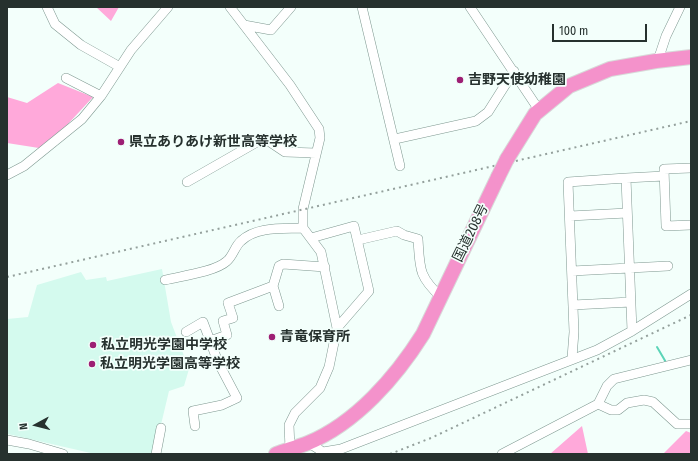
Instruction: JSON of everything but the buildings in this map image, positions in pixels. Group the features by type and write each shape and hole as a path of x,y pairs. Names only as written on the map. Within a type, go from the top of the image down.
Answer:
{"highway":[{"name":"国道208号","path":"276,454 309,442 339,425 366,404 394,375 408,357 423,334 507,159 519,138 540,110 569,86 610,69 658,60 691,57"}],"street":[{"path":"46,7 55,24 81,45 120,67"},
{"path":"7,175 24,166 82,119 101,96 131,50 168,7"},
{"path":"230,7 290,85 319,129 320,138 303,209 303,228 321,252 337,328 329,368 320,388 295,412 289,425 290,449"},
{"path":"244,25 271,30 291,7"},
{"path":"362,7 400,166"},
{"path":"470,7 540,110"},
{"path":"658,60 666,36 680,7"},
{"path":"394,139 476,121 488,112 514,72"},
{"path":"66,78 101,96"},
{"path":"186,182 264,138 285,152 316,153"},
{"path":"691,168 664,169 666,226 691,225"},
{"path":"572,358 574,305 568,182 664,176"},
{"path":"626,178 632,331"},
{"path":"570,216 627,213"},
{"path":"311,238 354,226 369,291 337,328"},
{"path":"165,280 210,269 227,262 240,241 252,234 269,230 303,228"},
{"path":"358,240 397,231 404,236 418,239 421,273 428,286 441,297"},
{"path":"279,306 273,286 279,266 283,264 325,267"},
{"path":"572,271 668,266"},
{"path":"210,341 227,335 223,321 233,318 228,303 273,286"},
{"path":"309,442 323,452 341,449 572,358 596,350 632,331 691,294"},
{"path":"574,305 631,302"},
{"path":"186,332 203,322 218,362 237,398 222,405 193,411 195,426"},
{"path":"502,454 532,440 544,430 598,404 607,386 614,380 691,360"},
{"path":"598,404 611,410 618,410 627,403 644,400 653,402 677,424 691,424"},
{"path":"156,454 161,428"},
{"path":"7,440 29,444 63,454"}],"shaded area":[{"path":"96,7 119,7 111,21"},
{"path":"58,83 93,97 67,125 39,148 7,143 7,97 27,103"},
{"name":"私立明光学園中学校","path":"162,269 171,322 189,369 184,386 169,391 154,454 95,454 8,434 7,319 28,317 37,285 81,272 86,280 106,277 107,281"},
{"path":"582,426 588,454 550,454"},
{"path":"686,431 691,433 691,454 663,454"}],"waterway":[{"path":"657,347 667,364"}],"railway":[{"path":"7,277 691,121"},
{"path":"390,454 431,438 691,315"}],"place":[{"name":"吉野天使幼稚園","path":"460,80"},
{"name":"県立ありあけ新世高等学校","path":"121,142"},
{"name":"青竜保育所","path":"272,337"},
{"name":"私立明光学園中学校","path":"93,345"},
{"name":"私立明光学園高等学校","path":"92,364"}]}
